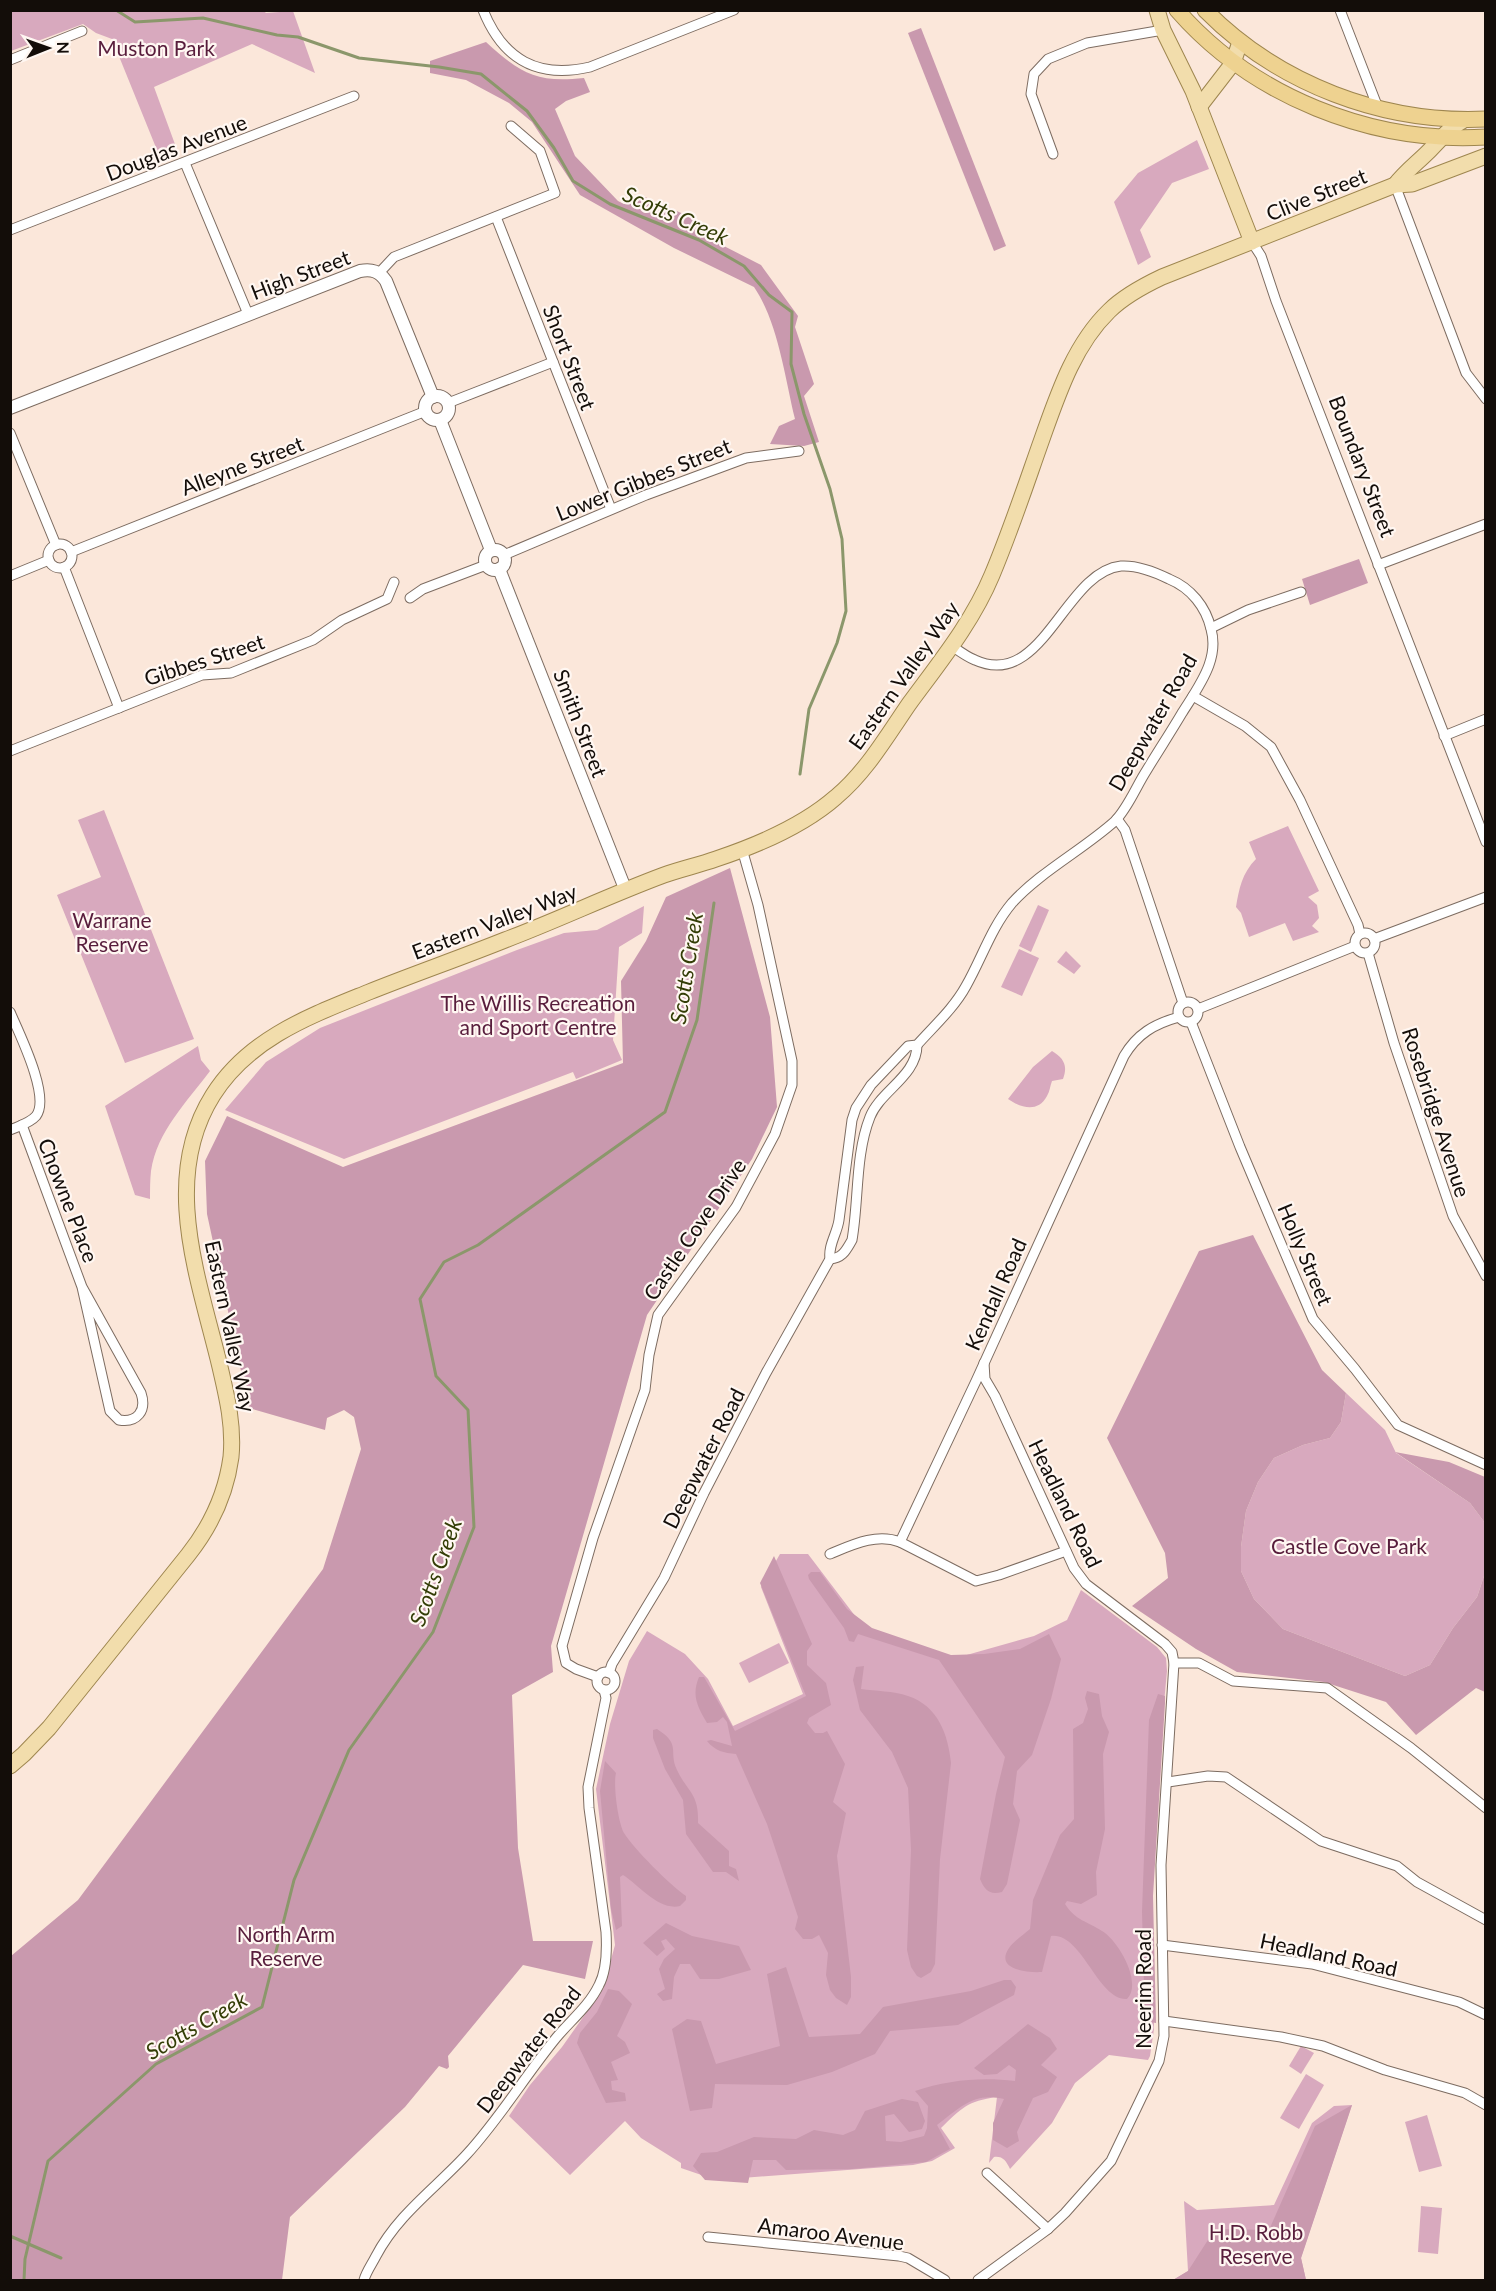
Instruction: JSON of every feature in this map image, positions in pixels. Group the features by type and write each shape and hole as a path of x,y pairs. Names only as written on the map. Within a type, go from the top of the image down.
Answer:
{"highway":[{"path":"1177,10 1200,35 1233,63 1300,102 1329,113 1386,129 1440,137 1485,136"},
{"path":"1205,10 1240,42 1264,59 1310,84 1377,108 1464,120 1485,118"}],"main road":[{"name":"Boundary Street","path":"1156,10 1199,107 1252,242"},
{"path":"1199,107 1233,63 1240,42"},
{"name":"Clive Street","path":"1395,185 1404,172 1430,150 1440,137 1464,120"},
{"name":"Clive Street","path":"1252,242 1395,185 1412,184 1485,156"},
{"name":"Eastern Valley Way","path":"10,1766 48,1728 188,1555 202,1537 221,1499 231,1456 230,1414 189,1234 186,1188 192,1143 203,1114 217,1089 229,1074 255,1049 290,1025 309,1016 509,939 659,877 742,849 779,833 813,814 837,796 857,776 952,646 974,612 992,575 1061,388 1076,356 1095,326 1110,310 1141,287 1162,276 1252,242"}],"street":[{"path":"483,10 495,35 513,55 533,66 565,71 590,67 734,10"},
{"path":"1340,10 1377,108"},
{"path":"1053,154 1031,93 1034,74 1048,59 1087,43 1163,30"},
{"path":"10,60 82,31"},
{"name":"Douglas Avenue","path":"10,230 354,96"},
{"name":"High Street","path":"10,408 360,271 368,270 379,273 394,257 555,193 540,151 511,126"},
{"path":"185,162 248,314"},
{"path":"1395,185 1466,373 1485,399"},
{"name":"Short Street","path":"496,217 611,509"},
{"name":"Boundary Street","path":"1252,242 1260,256 1485,837"},
{"path":"379,273 390,288 432,397"},
{"path":"448,403 553,362"},
{"path":"432,397 443,398 448,403 448,413 440,420"},
{"path":"432,397 427,403 426,411 429,417 440,420"},
{"name":"Alleyne Street","path":"71,552 426,411"},
{"path":"440,420 491,550"},
{"path":"10,434 56,545"},
{"name":"Lower Gibbes Street","path":"504,555 611,509 746,458 800,451"},
{"path":"1378,565 1485,524"},
{"path":"63,544 71,552 72,559 64,567 57,568 49,560 50,550 56,545 63,544"},
{"path":"497,549 504,555 504,564 499,569 491,569 486,565 485,558 491,550 497,549"},
{"path":"10,576 49,560"},
{"path":"410,598 423,589 486,565"},
{"path":"64,567 119,708"},
{"name":"Deepwater Road","path":"830,1259 837,1258 846,1252 852,1240 865,1131 871,1114 912,1063 916,1056 916,1045 960,995 996,922 1014,901 1117,819 1193,696 1210,661 1213,642 1204,609 1197,599 1177,582 1140,568 1121,567 1104,571 1087,582 1039,643 1025,655 1001,664 976,661 952,646"},
{"name":"Smith Street","path":"499,569 626,891"},
{"name":"Gibbes Street","path":"10,751 202,675 231,673 313,640 342,620 387,599 394,582"},
{"path":"1211,628 1248,610 1301,592"},
{"path":"1193,696 1245,726 1271,747 1300,800 1360,934"},
{"path":"1444,736 1485,719"},
{"path":"1117,819 1125,830 1183,1003"},
{"name":"Castle Cove Drive","path":"598,1677 567,1663 562,1646 593,1538 645,1390 649,1355 658,1315 736,1207 775,1134 792,1084 792,1061 758,905 742,849"},
{"path":"1374,939 1485,897"},
{"path":"1360,934 1370,934 1374,939 1374,946 1368,953 1362,953 1355,946 1356,938 1360,934"},
{"path":"1198,1009 1355,946"},
{"name":"Rosebridge Avenue","path":"1368,953 1394,1042 1453,1216 1485,1276"},
{"path":"1183,1003 1194,1003 1198,1009 1198,1015 1191,1022 1183,1021 1179,1017 1179,1007 1183,1003"},
{"path":"10,1012 39,1086 40,1104 37,1114 22,1125 10,1130"},
{"name":"Kendall Road","path":"900,1542 1124,1056 1133,1042 1144,1032 1165,1021 1179,1017"},
{"name":"Holly Street","path":"1191,1022 1240,1147 1313,1319 1398,1425 1485,1465"},
{"name":"Deepwater Road","path":"609,1673 664,1578 704,1493 761,1383 830,1259 829,1251 837,1234 850,1128 856,1108 872,1084 908,1046 916,1045"},
{"name":"Chowne Place","path":"22,1125 82,1287 110,1411 119,1420 131,1420 140,1415 142,1410 141,1393 82,1287"},
{"name":"Headland Road","path":"984,1363 982,1372 985,1379 995,1396 1074,1568 1086,1584 1165,1644 1172,1652 1174,1663"},
{"path":"830,1554 856,1544 889,1538 976,1581 1007,1573 1066,1551"},
{"path":"1174,1663 1199,1663 1233,1681 1327,1688 1412,1748 1485,1808"},
{"name":"Neerim Road","path":"978,2280 1048,2229 1111,2161 1159,2061 1164,2036 1161,1865 1174,1663"},
{"path":"602,1673 609,1673 613,1677 614,1684 609,1690 604,1690 598,1685 598,1677 602,1673"},
{"name":"Deepwater Road","path":"364,2280 381,2246 393,2229 406,2213 467,2154 490,2127 556,2039 592,1998 600,1983 607,1950 606,1932 588,1787 606,1698 604,1690"},
{"path":"1168,1782 1208,1776 1226,1777 1321,1841 1397,1866 1416,1882 1485,1920"},
{"name":"Headland Road","path":"1162,1945 1312,1964 1459,2002 1485,2015"},
{"path":"1164,2021 1281,2037 1323,2046 1384,2070 1465,2093 1485,2105"},
{"path":"987,2173 1048,2229"},
{"name":"Amaroo Avenue","path":"708,2237 899,2256 908,2258 945,2280"}],"green space":[{"name":"Muston Park","path":"263,10 266,13 293,11 315,73 252,44 154,87 176,147 159,155 112,39 96,33 83,24 11,51 11,11"},
{"path":"921,28 1006,246 994,251 908,33"},
{"path":"486,42 509,62 530,74 553,79 584,78 590,92 566,101 555,109 575,156 618,201 624,204 645,197 697,220 720,244 761,265 798,316 795,327 814,384 804,396 819,442 804,446 770,444 779,426 795,419 775,333 754,287 674,248 580,195 532,122 509,103 466,80 430,73 430,61"},
{"path":"1197,140 1209,169 1172,183 1140,230 1151,257 1138,265 1114,202 1138,173"},
{"path":"1359,559 1368,583 1310,605 1302,579"},
{"name":"Warrane Reserve","path":"104,810 194,1039 125,1063 57,895 101,877 78,820"},
{"path":"1288,826 1319,891 1308,897 1317,905 1319,918 1312,926 1319,932 1293,941 1285,923 1249,937 1241,913 1236,907 1244,876 1256,859 1249,842"},
{"name":"North Arm Reserve","path":"730,868 770,1017 777,1107 752,1159 647,1315 551,1646 553,1672 512,1695 518,1848 533,1941 593,1941 585,1979 523,1965 448,2056 449,2067 447,2069 439,2066 405,2107 290,2217 282,2280 11,2280 11,1956 78,1900 323,1569 361,1449 354,1417 344,1410 327,1418 325,1430 249,1408 207,1214 205,1161 227,1116 343,1167 623,1063 621,981 646,941 666,897"},
{"path":"1038,905 1049,910 1031,952 1019,946"},
{"name":"The Willis Recreation and Sport Centre","path":"644,906 642,933 619,947 613,1040 622,1060 576,1079 573,1072 344,1159 225,1110 266,1062 320,1028 564,933 597,930"},
{"path":"1019,949 1039,958 1022,996 1001,987"},
{"path":"1066,951 1081,966 1074,974 1057,962"},
{"path":"198,1046 201,1060 210,1071 166,1130 154,1156 150,1199 135,1195 105,1106"},
{"path":"1052,1051 1064,1063 1065,1070 1063,1079 1052,1081 1043,1101 1039,1105 1029,1107 1018,1105 1008,1099 1033,1067"},
{"path":"1253,1235 1322,1370 1346,1393 1341,1422 1330,1438 1303,1445 1274,1458 1258,1482 1246,1511 1241,1547 1241,1571 1254,1599 1283,1629 1405,1676 1430,1665 1453,1628 1477,1597 1485,1573 1485,1692 1476,1688 1416,1735 1386,1702 1324,1682 1237,1672 1196,1649 1132,1606 1168,1578 1165,1553 1107,1438 1199,1251"},
{"name":"Castle Cove Park","path":"1346,1393 1385,1430 1396,1453 1470,1503 1485,1523 1485,1573 1477,1597 1453,1628 1430,1665 1405,1676 1283,1629 1254,1599 1241,1571 1241,1547 1246,1511 1258,1482 1274,1458 1303,1445 1330,1438 1341,1422"},
{"path":"1395,1452 1449,1462 1485,1477 1485,1523 1470,1503"},
{"path":"780,1554 808,1554 865,1629 956,1658 1034,1636 1067,1620 1081,1590 1157,1647 1166,1658 1167,1671 1152,1832 1154,2029 1150,2056 1148,2060 1109,2055 1075,2083 1052,2123 1010,2169 1006,2161 1000,2157 994,2157 989,2163 997,2097 972,2103 954,2115 941,2128 955,2148 932,2161 913,2165 716,2180 681,2168 681,2163 641,2138 625,2121 570,2175 509,2116 603,1989 615,1945 596,1789 610,1724 629,1661 647,1631 685,1654 708,1679 733,1726 803,1694 761,1587"},
{"path":"774,1556 812,1644 807,1651 807,1665 826,1683 831,1705 809,1718 807,1723 815,1733 827,1731 845,1764 833,1802 846,1813 837,1856 851,1977 851,1997 847,2005 836,1998 830,1990 826,1975 828,1953 819,1935 812,1939 803,1939 795,1929 798,1917 767,1824 736,1754 720,1751 707,1741 732,1746 727,1722 723,1717 717,1722 707,1723 698,1706 696,1696 699,1677 704,1677 735,1731 806,1696 760,1583"},
{"path":"811,1572 820,1572 847,1609 872,1628 951,1655 984,1654 1020,1649 1049,1634 1061,1659 1051,1699 1032,1755 1017,1771 1013,1804 1020,1820 1007,1884 1002,1892 988,1891 980,1879 1005,1757 939,1660 858,1634 854,1642 849,1641 844,1628 809,1579 808,1575"},
{"path":"779,1643 789,1663 749,1683 739,1663"},
{"path":"864,1666 861,1689 902,1694 927,1707 940,1722 950,1752 951,1763 940,1859 935,1964 931,1972 921,1978 911,1967 907,1950 911,1850 908,1788 892,1752 860,1710 853,1680 856,1667"},
{"path":"1087,1691 1099,1694 1102,1716 1109,1732 1103,1754 1105,1829 1096,1872 1097,1895 1081,1904 1067,1901 1065,1904 1078,1917 1108,1936 1121,1952 1132,1983 1127,1999 1117,1997 1107,1989 1072,1944 1062,1938 1051,1936 1042,1972 1015,1969 1006,1961 1009,1948 1030,1929 1033,1900 1060,1835 1074,1819 1073,1729 1083,1723 1088,1709 1085,1698"},
{"path":"1158,1694 1165,1696 1165,1703 1153,1896 1156,2023 1145,2021 1142,1912 1149,1720"},
{"path":"657,1729 672,1744 677,1770 697,1805 698,1823 729,1851 729,1866 736,1869 739,1881 726,1872 713,1872 686,1834 683,1800 665,1769 653,1738 653,1730"},
{"path":"605,1761 616,1773 617,1803 624,1833 635,1848 686,1896 686,1900 680,1906 664,1905 623,1875 620,1877 622,1926 616,1930 611,1909 600,1791"},
{"path":"666,1923 692,1936 739,1946 751,1970 719,1979 700,1979 690,1964 680,1964 674,1977 672,1999 663,2001 657,1994 665,1989 659,1969 664,1959 675,1949 666,1939 661,1941 665,1949 657,1956 643,1943"},
{"path":"786,1967 809,2037 860,2034 883,2007 971,1991 1004,1980 1011,1980 1016,1987 1014,1995 958,2025 890,2031 875,2054 832,2072 787,2085 715,2084 712,2108 690,2111 672,2029 687,2019 701,2021 716,2064 780,2046 767,1974"},
{"path":"608,1989 619,1991 632,2004 617,2036 625,2042 630,2053 611,2062 618,2080 611,2081 612,2090 625,2093 626,2101 606,2103 577,2043 580,2033 597,2012"},
{"path":"1028,2024 1050,2038 1057,2049 1041,2065 1057,2077 1048,2092 1033,2098 1017,2132 1019,2141 1007,2148 993,2140 993,2123 1004,2099 993,2097 975,2100 960,2107 937,2125 950,2149 926,2162 852,2169 786,2170 776,2160 753,2160 748,2183 705,2180 693,2166 701,2153 717,2152 754,2137 796,2139 814,2130 843,2135 855,2130 865,2111 902,2099 918,2102 925,2121 922,2129 909,2132 894,2114 885,2116 886,2141 901,2142 924,2136 927,2128 928,2106 915,2091 965,2080 1015,2081 1016,2070 1009,2065 997,2074 984,2075 974,2068"},
{"path":"1301,2046 1314,2053 1301,2074 1289,2066"},
{"path":"1306,2074 1324,2085 1299,2129 1280,2118"},
{"name":"H.D. Robb Reserve","path":"1352,2105 1301,2258 1306,2280 1173,2280 1188,2271 1184,2201 1197,2210 1274,2205 1312,2123 1334,2106"},
{"name":"H.D. Robb Reserve","path":"1352,2105 1301,2258 1306,2280 1173,2280 1188,2271 1215,2229 1269,2230 1315,2126"},
{"path":"1427,2115 1442,2166 1419,2172 1405,2122"},
{"path":"1421,2206 1442,2208 1438,2254 1418,2252"}],"waterway":[{"name":"Scotts Creek","path":"116,10 135,22 203,18 277,35 298,37 359,58 481,74 527,111 554,148 573,181 610,204 699,240 744,266 769,295 792,312 791,364 804,414 830,489 842,539 846,611 837,643 809,709 800,774"},
{"name":"Scotts Creek","path":"24,2280 25,2259 48,2161 156,2064 262,2007 294,1880 349,1750 433,1632 474,1527 468,1410 436,1376 420,1299 444,1262 478,1245 665,1112 697,1020 714,903"},
{"path":"10,2236 61,2258"}]}
